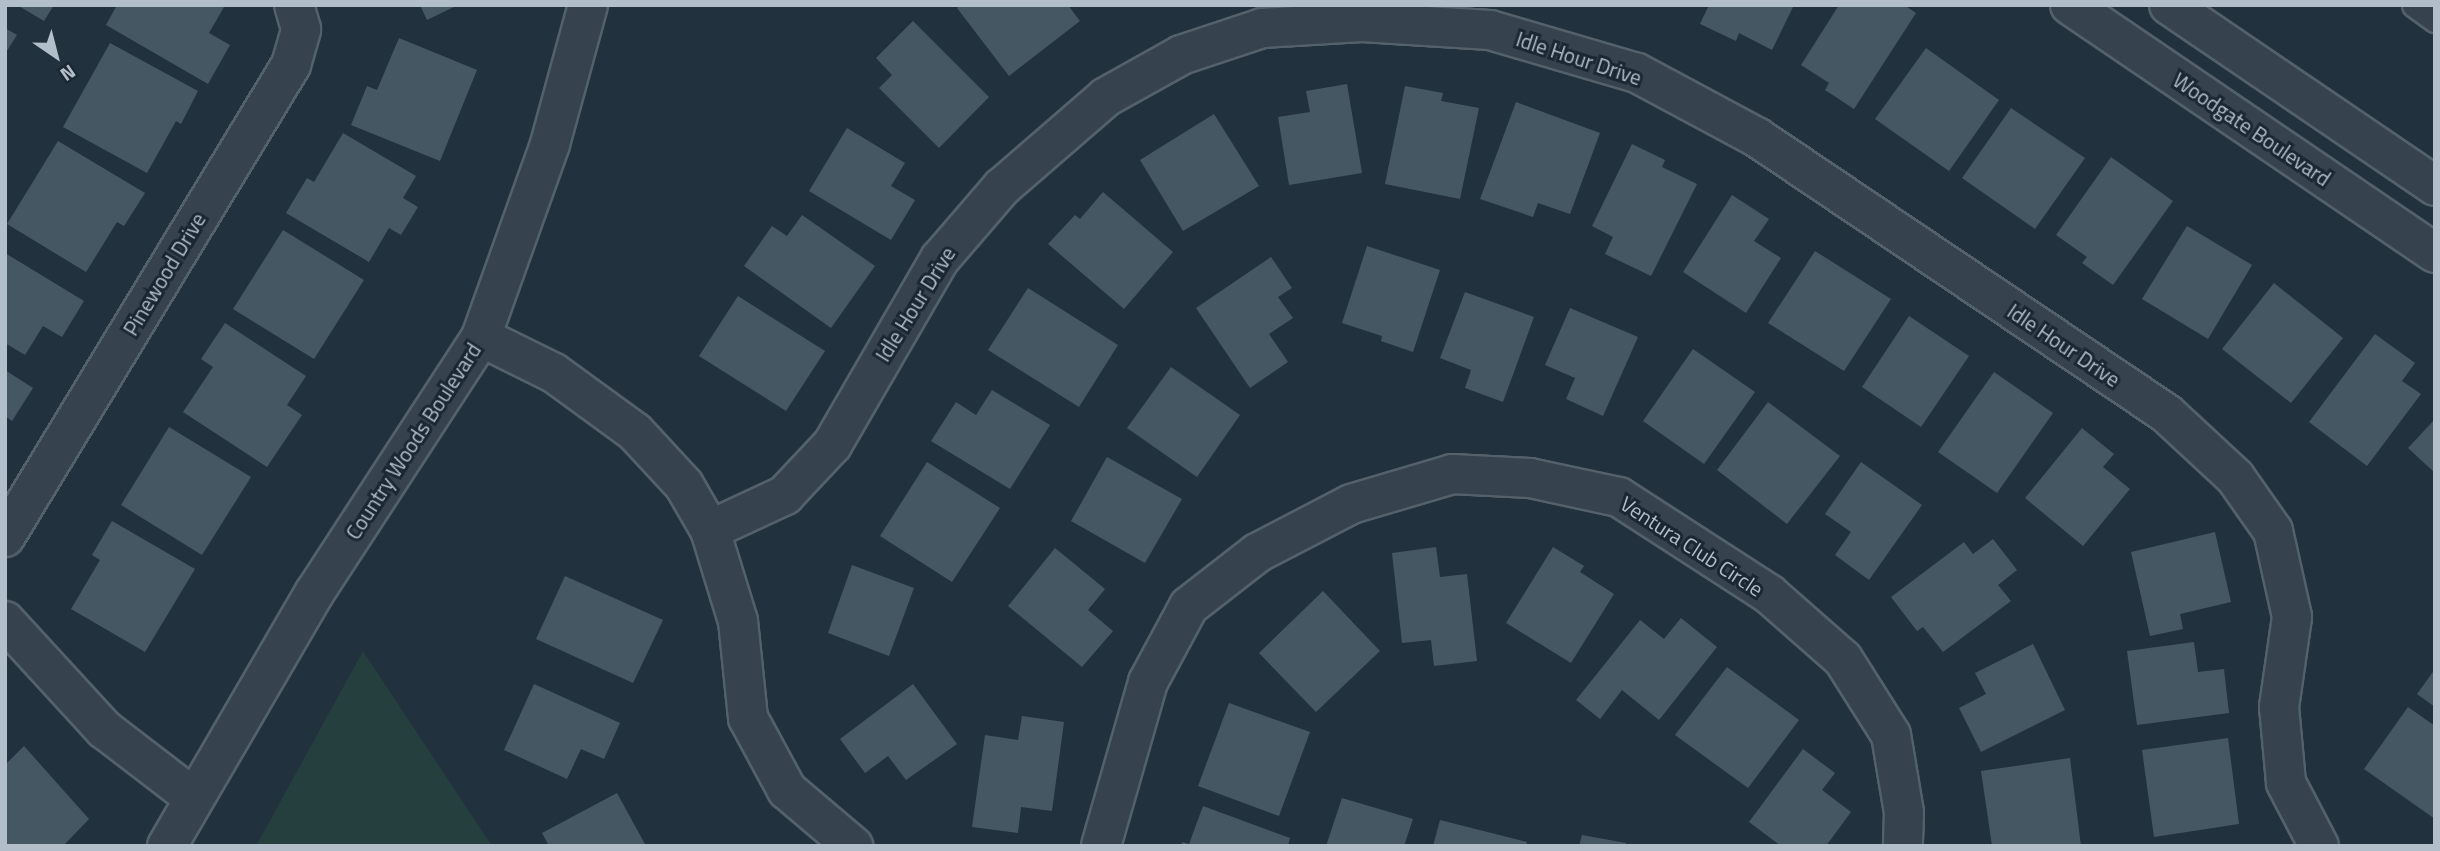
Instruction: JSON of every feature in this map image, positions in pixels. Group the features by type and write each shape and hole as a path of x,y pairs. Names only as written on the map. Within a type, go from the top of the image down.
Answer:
{"street":[{"name":"Pinewood Drive","path":"5,537 291,65 301,29 294,5"},
{"name":"Country Woods Boulevard","path":"167,846 316,592 481,337 550,144 588,5"},
{"name":"Woodgate Boulevard","path":"2070,5 2435,253"},
{"path":"2169,5 2435,186"},
{"name":"Idle Hour Drive","path":"710,530 785,495 832,445 940,259 1001,188 1106,97 1181,55 1262,28 1362,22 1490,30 1637,73 1758,138 2167,414 2235,477 2273,531 2291,617 2279,707 2286,783 2319,846"},
{"path":"481,337 554,373 635,432 684,485 710,530 738,621 748,718 787,790 853,846"},
{"name":"Ventura Club Circle","path":"1101,846 1148,682 1189,607 1257,553 1351,505 1452,474 1530,478 1619,497 1769,594 1843,659 1891,735 1904,813 1903,846"},
{"path":"5,621 104,729 194,798"}],"lane":[{"path":"2414,5 2435,20"}],"green space":[{"path":"363,651 492,846 256,846"}],"building":[{"path":"17,5 54,5 44,21"},
{"path":"117,5 224,7 209,33 230,45 208,84 106,25"},
{"path":"420,5 458,5 427,20"},
{"path":"961,5 1068,5 1080,21 1009,76 957,8"},
{"path":"1709,5 1794,5 1772,50 1739,33 1736,41 1700,24"},
{"path":"1839,5 1904,5 1916,13 1854,109 1825,90 1829,83 1801,65"},
{"path":"913,21 989,97 939,148 879,88 892,75 876,58"},
{"path":"5,28 17,35 5,54"},
{"path":"399,38 477,70 440,161 351,125 367,86 377,90"},
{"path":"110,43 198,91 181,124 176,121 147,173 63,127"},
{"path":"1926,48 1999,100 1949,171 1875,119"},
{"path":"1347,84 1362,173 1289,185 1278,117 1310,112 1306,91"},
{"path":"1405,86 1443,93 1441,101 1479,108 1460,199 1385,184"},
{"path":"1516,102 1600,133 1570,214 1538,203 1533,217 1480,199"},
{"path":"2011,108 2085,158 2035,229 1962,178"},
{"path":"1214,114 1259,186 1183,231 1140,160"},
{"path":"847,128 905,163 891,186 915,200 891,240 809,191"},
{"path":"343,133 416,176 403,198 418,207 401,235 389,228 369,262 286,213 307,178 314,182"},
{"path":"58,141 145,193 124,226 117,222 86,272 7,224"},
{"path":"1632,144 1665,160 1662,167 1697,184 1651,276 1605,254 1613,237 1592,226"},
{"path":"2111,157 2173,201 2113,285 2082,263 2087,257 2056,235"},
{"path":"1103,192 1173,252 1124,309 1048,244 1075,215 1080,219"},
{"path":"1732,195 1769,219 1754,241 1781,258 1746,313 1683,272"},
{"path":"802,215 875,266 831,328 744,266 772,226 787,236"},
{"path":"2187,226 2252,265 2208,339 2142,299"},
{"path":"283,230 364,280 314,359 233,309"},
{"path":"1367,246 1440,270 1413,352 1381,341 1382,336 1342,323"},
{"path":"1815,251 1891,299 1844,371 1768,323"},
{"path":"5,253 84,301 62,337 43,326 25,355 5,343"},
{"path":"1271,257 1292,288 1278,297 1293,318 1269,334 1288,362 1250,388 1196,308"},
{"path":"2274,283 2343,338 2291,403 2222,349"},
{"path":"1028,288 1118,345 1079,407 988,350"},
{"path":"1465,292 1534,317 1503,402 1465,388 1471,370 1440,358"},
{"path":"738,296 825,351 786,411 699,356"},
{"path":"1570,308 1638,337 1603,416 1566,399 1575,378 1545,365"},
{"path":"1909,316 1969,356 1921,427 1862,387"},
{"path":"225,323 306,376 287,405 302,415 267,467 183,412 213,367 201,359"},
{"path":"2375,334 2415,363 2402,381 2421,394 2367,466 2309,422"},
{"path":"1693,349 1755,392 1704,464 1643,421"},
{"path":"1171,367 1240,415 1197,477 1127,428"},
{"path":"5,370 33,388 12,421 5,416"},
{"path":"1994,372 2053,413 1997,493 1938,452"},
{"path":"992,390 1050,425 1010,489 931,441 956,402 976,415"},
{"path":"1768,402 1840,456 1787,524 1717,470"},
{"path":"2435,419 2435,473 2408,448"},
{"path":"169,427 251,477 202,555 121,505"},
{"path":"2082,428 2114,454 2103,467 2130,489 2083,546 2025,498"},
{"path":"1107,457 1182,499 1145,563 1071,521"},
{"path":"927,462 1000,508 952,582 880,536"},
{"path":"1861,462 1922,505 1869,580 1835,555 1851,532 1825,514"},
{"path":"112,521 195,569 145,652 71,609 100,560 92,555"},
{"path":"2215,532 2231,602 2180,614 2183,629 2150,636 2131,552"},
{"path":"1993,539 2017,570 1998,585 2011,601 1943,652 1923,627 1917,631 1891,597 1964,542 1973,554"},
{"path":"1436,547 1440,577 1467,574 1477,661 1434,666 1431,640 1402,643 1392,553"},
{"path":"1553,547 1584,566 1580,572 1614,594 1571,663 1506,623"},
{"path":"1055,548 1105,589 1088,610 1113,631 1082,667 1008,606"},
{"path":"852,565 914,588 889,656 828,633"},
{"path":"565,576 663,620 633,683 536,639"},
{"path":"1323,591 1380,651 1316,712 1259,653"},
{"path":"1681,618 1717,647 1659,720 1622,690 1600,719 1576,700 1640,620 1664,639"},
{"path":"2194,642 2198,672 2224,669 2229,713 2137,725 2127,651"},
{"path":"2033,644 2065,710 1981,752 1959,708 1986,694 1975,673"},
{"path":"1727,667 1799,720 1748,788 1675,735"},
{"path":"2435,669 2435,707 2417,694"},
{"path":"534,684 620,723 604,759 581,749 567,779 504,750"},
{"path":"913,684 957,744 906,780 888,756 865,773 840,739"},
{"path":"1229,703 1310,732 1279,816 1198,786"},
{"path":"2408,707 2435,726 2435,819 2364,769"},
{"path":"1022,716 1064,722 1052,811 1021,807 1018,833 972,827 985,735 1018,740"},
{"path":"2228,738 2239,824 2154,837 2142,750"},
{"path":"24,746 89,819 63,846 5,846 5,765"},
{"path":"1803,749 1835,773 1822,790 1851,812 1826,846 1781,846 1749,822"},
{"path":"2070,758 2081,846 1992,846 1981,771"},
{"path":"617,793 646,846 549,846 542,833"},
{"path":"1342,798 1413,819 1404,846 1326,846"},
{"path":"1203,806 1290,838 1288,846 1181,846 1182,842 1189,844"},
{"path":"1440,820 1527,842 1526,846 1433,846"},
{"path":"1582,835 1626,843 1626,846 1579,846"}]}
